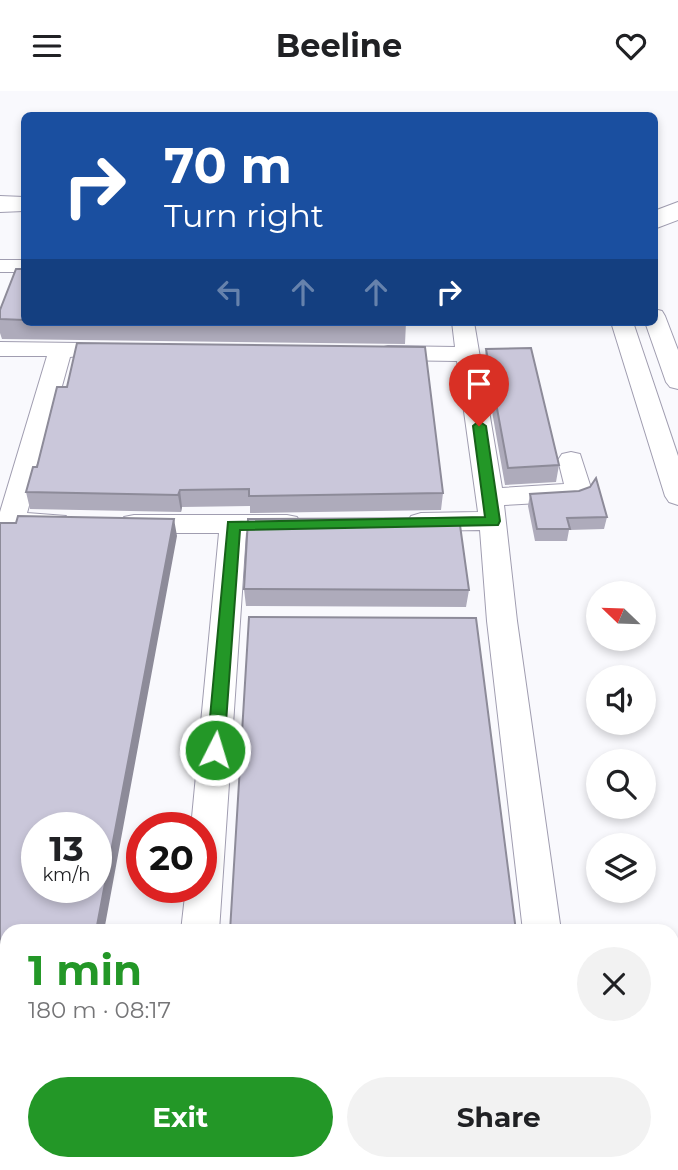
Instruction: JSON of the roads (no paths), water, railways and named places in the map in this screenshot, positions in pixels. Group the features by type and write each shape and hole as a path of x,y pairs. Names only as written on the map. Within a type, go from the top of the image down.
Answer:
{"main road":[{"path":"0,190 21,190"},
{"path":"658,216 671,200"},
{"path":"0,204 21,204"}],"street":[{"path":"0,266 21,266"},
{"path":"464,326 492,509 489,621 541,924"},
{"path":"623,326 678,496"},
{"path":"658,326 678,381"},
{"path":"0,349 100,350"},
{"path":"60,350 11,521 97,524 315,524"},
{"path":"359,353 468,354"},
{"path":"397,523 492,509 576,492 578,488 571,460"},
{"path":"202,924 240,620 233,525"}]}
